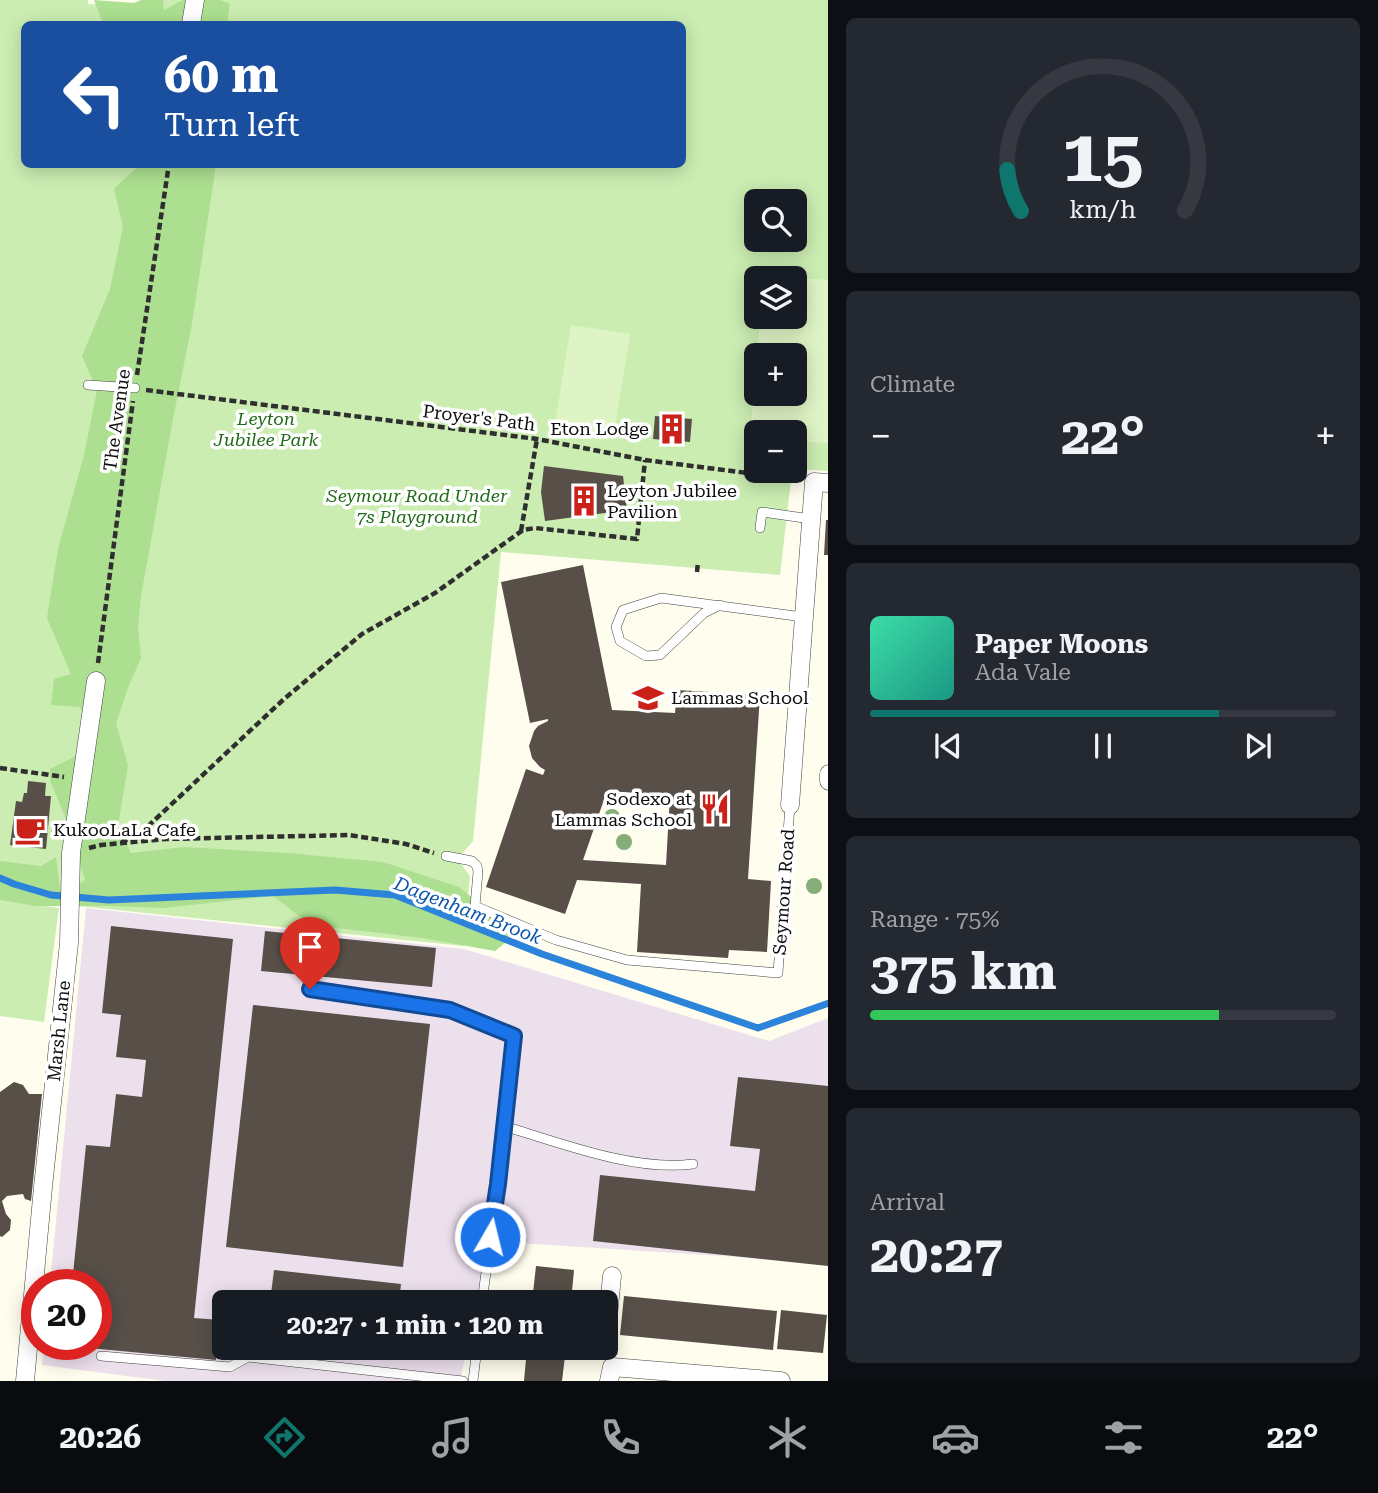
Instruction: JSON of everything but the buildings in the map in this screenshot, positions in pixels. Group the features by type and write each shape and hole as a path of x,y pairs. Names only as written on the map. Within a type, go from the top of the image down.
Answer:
{"street":[{"path":"192,21 195,0"},
{"name":"Seymour Road","path":"790,805 811,519 821,483"},
{"name":"Marsh Lane","path":"24,1381 69,943 71,853 96,681"},
{"path":"828,774 828,781"},
{"path":"611,1290 612,1276"},
{"path":"610,1374 781,1381"}],"lane":[{"path":"88,385 135,388"},
{"path":"760,528 762,512 811,519"},
{"path":"720,605 704,614 660,655 646,656 620,641 616,626 623,610 661,598 720,605 803,617"},
{"name":"Seymour Road","path":"446,856 472,861 477,866 475,906 556,940 627,960 778,973 790,805"},
{"path":"310,989 450,1010 514,1036 484,1290"},
{"path":"504,1126 633,1162 678,1166 693,1164"},
{"path":"112,1357 230,1367 248,1357 463,1381"},
{"path":"473,1381 476,1360"}],"path":[{"name":"The Avenue","path":"96,681 135,388 168,168"},
{"name":"Proyer's Path","path":"135,388 537,439 645,460 779,477 786,473 799,475 799,480 821,483"},
{"path":"521,532 537,439"},
{"path":"121,843 145,829 284,699 362,634 435,593 523,530 535,528 637,539 645,460"},
{"path":"697,572 698,562"},
{"path":"0,768 82,779"},
{"path":"71,853 101,845 166,839 349,835 406,844 446,856"}],"shaded area":[{"path":"86,908 464,949 769,1041 828,1018 828,1263 488,1241 478,1290 212,1290 212,1360 464,1360 460,1381 165,1381 42,1365 42,1360 112,1360 112,1269 51,1269"}],"green space":[{"name":"Leyton Jubilee Park","path":"0,0 88,0 88,4 149,8 151,0 828,0 828,471 807,470 807,420 744,420 744,483 791,483 780,575 501,552 473,841 461,855 447,857 461,864 470,876 463,946 69,905 0,892"},
{"path":"94,0 134,3 141,0 163,0 164,10 183,0 220,0 230,4 227,21 102,21"},
{"path":"136,168 216,168 192,324 141,596 138,627 141,658 116,723 128,765 118,826 131,853 184,847 383,862 459,887 517,933 495,951 422,938 311,925 273,896 164,908 36,906 0,900 0,861 41,866 56,857 61,897 85,880 67,821 50,781 50,769 96,746 80,707 51,705 54,679 71,674 47,618 58,549 84,455 97,390 82,356 110,289 123,227 114,189"},
{"path":"807,278 828,280 828,443 807,442 807,420 751,420 753,406 807,406 807,343 758,343 759,329 807,329"},
{"path":"571,325 630,334 614,433 555,424"},
{"path":"0,900 59,908 44,1022 0,1016"}],"waterway":[{"name":"Dagenham Brook","path":"0,878 51,895 109,900 335,890 395,895 542,954 758,1028 828,1003"}],"place":[{"name":"Eton Lodge","path":"672,429"},
{"name":"Leyton Jubilee Pavilion","path":"584,501"},
{"name":"Lammas School","path":"648,698"},
{"name":"Sodexo at Lammas School","path":"715,809"},
{"name":"KukooLaLa Cafe","path":"30,830"}],"route":[{"path":"310,989 450,1010 514,1036 490,1237"}],"park label":[{"name":"Seymour Road Under 7s Playground","path":"417,506"}]}
